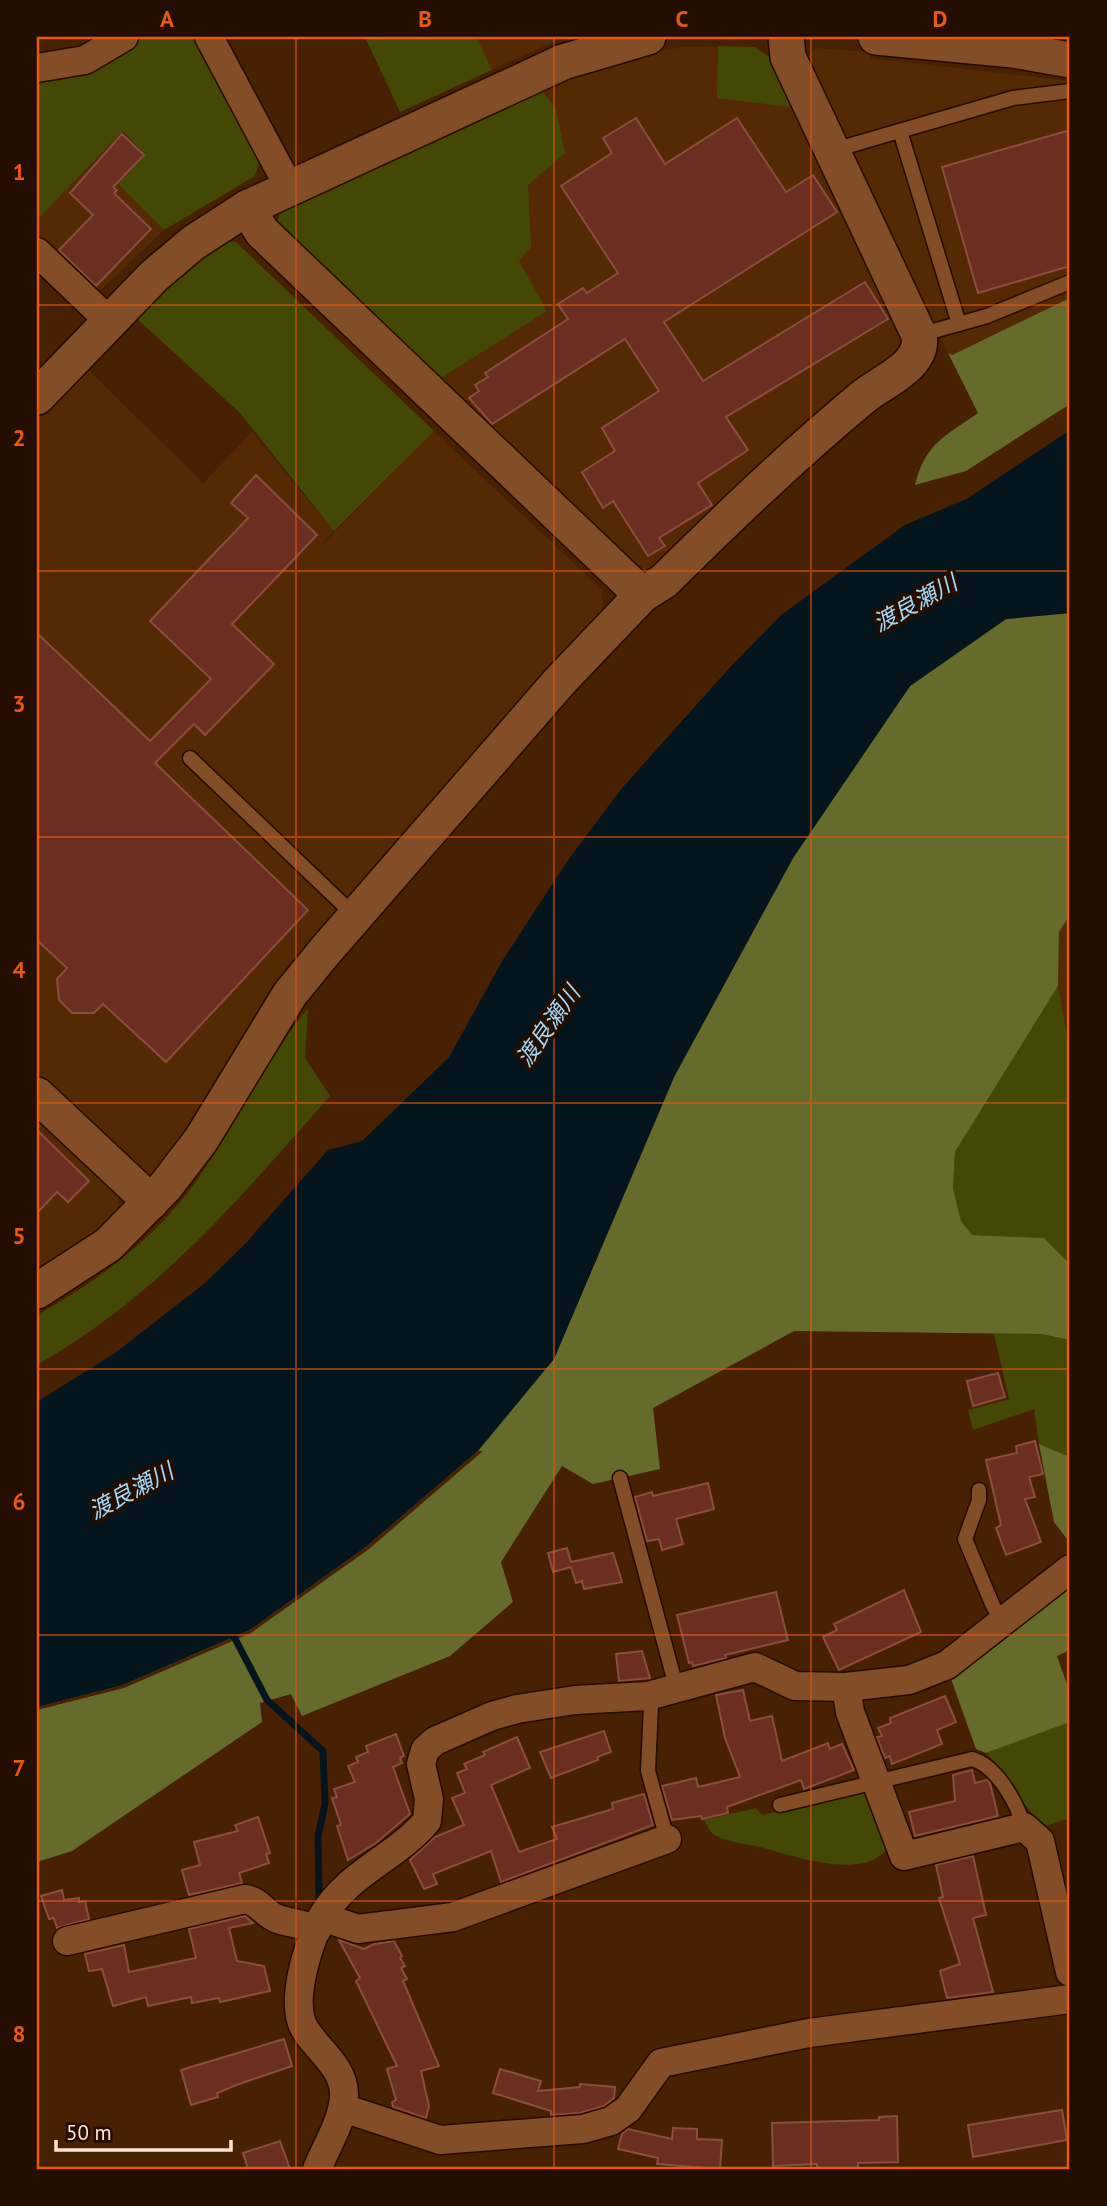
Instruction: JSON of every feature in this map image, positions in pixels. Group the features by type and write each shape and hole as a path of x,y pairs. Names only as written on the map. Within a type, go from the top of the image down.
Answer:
{"street":[{"path":"37,68 85,60 124,37"},
{"path":"209,37 289,187"},
{"path":"37,397 109,321 174,259 247,208 610,41 648,37"},
{"path":"37,1291 108,1245 151,1202 201,1140 290,994 560,681 642,595 664,582 786,461 872,389 914,360 919,352 919,335 788,57 786,37"},
{"path":"876,37 1013,50 1070,60"},
{"path":"247,208 262,232 642,595"},
{"path":"37,252 109,321"},
{"path":"37,1095 151,1202"},
{"path":"317,2169 343,2108 344,2092 341,2079 300,2019 299,1994 307,1955 319,1923 357,1877 427,1821 429,1799 421,1764 425,1750 435,1741 492,1716 517,1710 575,1700 648,1696 755,1667 795,1686 846,1687 885,1684 928,1674 947,1665 1004,1623 1070,1569"},
{"path":"846,1687 850,1712 904,1856 1024,1827 1040,1841 1070,1972"},
{"path":"67,1941 244,1899 254,1900 277,1919 358,1929 453,1917 667,1839"},
{"path":"343,2108 440,2140 583,2129 611,2121 628,2109 662,2063 809,2032 1070,1999"}],"lane":[{"path":"834,150 1013,98 1070,91"},
{"path":"900,131 959,324"},
{"path":"919,335 959,324 1070,282"},
{"path":"190,758 355,916"},
{"path":"620,1478 677,1690"},
{"path":"979,1490 979,1500 965,1539 996,1612 1004,1623"},
{"path":"648,1696 651,1704 648,1771 667,1839"},
{"path":"780,1805 972,1759 988,1765 1019,1810 1024,1827"}],"shaded area":[{"path":"477,37 565,37 492,70"},
{"path":"684,47 754,47 768,56 903,333 901,353 654,573 634,574 487,431 280,208 540,88 642,54"},
{"path":"816,48 870,52 870,58 1070,81 1070,298 951,355 948,353 804,61"},
{"path":"123,131 145,155 119,184 164,230 102,289 95,290 37,236 37,220"},
{"path":"85,366 203,483 252,432 334,531 312,555 434,431 602,590 603,611 156,1175 138,1175 37,1080 37,416"},
{"path":"1070,915 1070,1052 1058,986 1059,932"},
{"path":"37,1118 118,1196 119,1215 69,1255 37,1274"}],"green space":[{"path":"142,37 196,37 260,160 255,176 164,230 118,184 145,155 123,131 37,220 37,81 91,72"},
{"path":"365,37 477,37 492,70 400,112"},
{"path":"718,46 754,47 768,56 791,107 717,98"},
{"path":"540,88 556,109 565,153 528,185 531,247 519,261 547,311 435,382 277,229 280,208"},
{"path":"221,242 236,242 434,431 334,531 240,413 134,316"},
{"path":"1070,298 1070,404 966,471 915,485 924,460 938,442 978,413 948,353 952,355"},
{"path":"1070,613 1070,915 1059,932 1058,986 955,1152 953,1188 961,1221 972,1235 1044,1238 1070,1264 1070,1340 1041,1334 794,1331 653,1408 660,1469 593,1484 562,1466 501,1562 513,1602 450,1656 302,1716 291,1694 260,1703 262,1722 72,1851 37,1862 37,1707 123,1685 554,1359 674,1077 793,858 910,686 1006,619"},
{"path":"1058,986 1070,1052 1070,1264 1044,1238 972,1235 961,1221 953,1188 955,1152"},
{"path":"308,1008 305,1058 330,1096 229,1208 160,1276 122,1308 37,1365 37,1315 101,1275 141,1243 176,1207 207,1165 277,1051"},
{"path":"994,1334 1041,1334 1070,1340 1070,1457 1039,1444 1034,1409 973,1430 968,1410 1009,1399"},
{"path":"1039,1444 1070,1457 1070,1543 1054,1522"},
{"path":"1070,1581 1070,1650 1057,1656 1070,1693 1070,1722 986,1753 976,1749 951,1679"},
{"path":"1070,1722 1070,1818 1046,1826 1029,1810 986,1753"},
{"path":"868,1792 890,1843 881,1855 867,1862 850,1865 811,1861 729,1841 713,1834 704,1820 756,1808 762,1815"}],"water":[{"name":"渡良瀬川","path":"1070,430 1070,613 1006,619 910,686 793,858 674,1077 554,1359 478,1451 366,1547 250,1630 123,1685 37,1707 37,1402 115,1353 205,1283 245,1244 328,1150 362,1141 449,1057 502,961 570,857 621,789 731,666 781,615 905,524 966,499"}],"pier":[{"path":"1070,427 1070,430 966,499 905,525 781,615 731,666 621,789 570,857 502,961 449,1057 362,1141 328,1150 330,1146 361,1138 447,1055 500,959 567,855 619,787 728,663 778,612 903,522 964,495"},
{"path":"478,1451 483,1451 369,1549 251,1633 124,1688 37,1710 37,1707 123,1685 250,1630 366,1547"}],"building":[{"path":"636,118 665,164 737,118 786,192 813,175 837,212 664,322 703,381 865,282 888,319 726,417 748,450 698,483 712,505 659,538 665,546 648,556 613,501 603,508 582,472 615,451 602,428 659,391 625,339 492,424 469,398 479,391 475,385 488,377 485,373 568,319 558,304 583,288 587,293 618,273 561,186 612,153 603,138"},
{"path":"1070,130 1070,266 978,293 942,167"},
{"path":"122,134 144,155 113,187 117,190 114,193 151,229 96,286 59,250 93,215 70,193"},
{"path":"256,475 317,535 232,624 274,664 205,735 194,724 155,763 308,910 166,1062 103,1004 94,1013 72,1013 59,1000 57,979 67,968 37,940 37,633 150,741 211,679 150,621 248,518 231,503"},
{"path":"37,1130 89,1181 68,1202 57,1192 37,1213"},
{"path":"998,1373 1005,1397 973,1406 967,1381"},
{"path":"1035,1441 1043,1474 1029,1477 1035,1497 1025,1499 1041,1542 1006,1555 996,1528 1001,1525 986,1460 1017,1453 1016,1446"},
{"path":"708,1483 714,1509 676,1519 683,1544 662,1550 659,1539 647,1541 635,1497 652,1492 653,1496"},
{"path":"567,1548 571,1562 613,1553 622,1582 584,1589 582,1581 576,1583 571,1567 553,1572 548,1553"},
{"path":"904,1590 921,1632 839,1670 823,1637 837,1630 834,1624"},
{"path":"776,1592 788,1640 725,1655 726,1658 693,1666 692,1662 689,1663 677,1615"},
{"path":"642,1651 650,1678 619,1681 616,1654"},
{"path":"743,1690 750,1721 772,1716 782,1761 828,1743 830,1749 842,1744 854,1770 804,1789 801,1780 727,1807 728,1813 702,1819 701,1816 672,1820 662,1786 696,1778 698,1787 740,1777 725,1738 716,1695"},
{"path":"945,1696 956,1722 937,1730 942,1744 892,1764 890,1756 885,1758 877,1737 882,1736 878,1728 891,1723 890,1718"},
{"path":"604,1731 611,1752 597,1757 598,1760 551,1778 540,1752"},
{"path":"396,1734 404,1756 400,1758 402,1763 393,1767 410,1814 376,1843 348,1860 337,1826 341,1825 332,1798 337,1797 334,1789 355,1782 348,1766 358,1762 356,1757 368,1752 366,1746"},
{"path":"517,1737 530,1768 491,1785 519,1852 557,1839 552,1827 613,1809 612,1803 644,1794 653,1825 501,1882 491,1851 433,1874 437,1884 424,1889 410,1860 435,1837 464,1825 452,1798 465,1793 457,1773 467,1769 464,1764 485,1755 483,1752"},
{"path":"972,1770 975,1783 987,1780 990,1783 998,1816 915,1836 909,1812 955,1801 953,1775"},
{"path":"258,1817 270,1853 266,1854 269,1863 239,1873 242,1883 189,1895 182,1870 200,1865 194,1842 238,1831 235,1825"},
{"path":"973,1856 986,1915 973,1918 993,1992 947,1998 940,1971 960,1964 939,1898 943,1897 936,1865"},
{"path":"62,1890 64,1900 79,1898 79,1902 85,1901 89,1919 57,1928 54,1918 49,1919 41,1896"},
{"path":"245,1916 253,1923 229,1928 237,1961 264,1966 270,1991 220,2002 219,1998 192,2003 191,1997 148,2006 146,1997 113,2006 102,1969 89,1971 85,1954 124,1945 129,1972 196,1958 189,1929"},
{"path":"339,1940 364,1949 374,1944 394,1941 402,1956 400,1958 405,1966 401,1968 407,1979 403,1981 439,2066 421,2071 429,2106 426,2118 393,2107 392,2102 396,2100 387,2069 397,2066 356,1981 360,1978"},
{"path":"284,2039 292,2066 239,2084 217,2093 218,2097 191,2105 181,2070"},
{"path":"500,2069 541,2081 538,2091 580,2087 580,2084 615,2087 614,2098 604,2106 580,2113 551,2115 551,2111 493,2093"},
{"path":"1062,2110 1067,2140 973,2157 968,2125"},
{"path":"897,2116 898,2162 858,2163 858,2169 817,2168 817,2164 773,2166 772,2123 879,2120 879,2117"},
{"path":"673,2128 697,2129 697,2139 722,2140 720,2169 657,2164 658,2158 618,2149 622,2134 628,2129 672,2139"},
{"path":"280,2141 290,2169 248,2169 243,2153"}],"waterway":[{"path":"230,1629 267,1700 323,1751 325,1804 318,1836 319,1895"}]}
